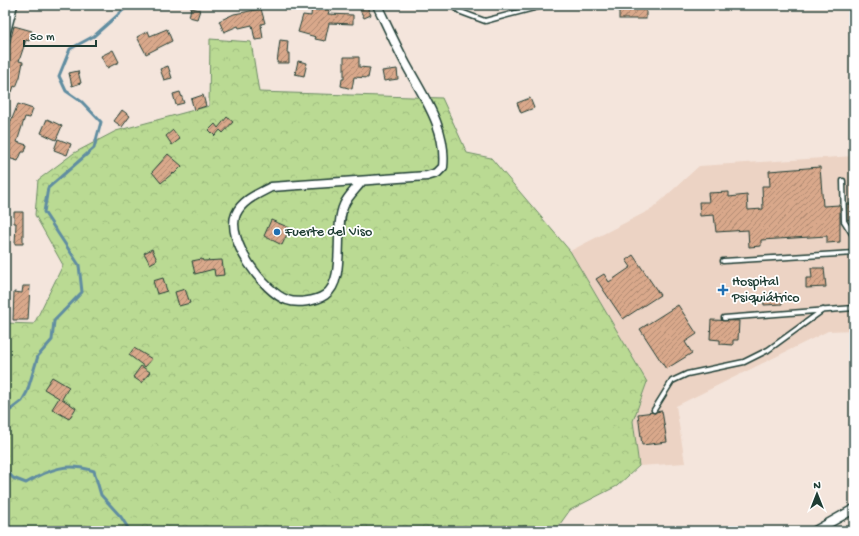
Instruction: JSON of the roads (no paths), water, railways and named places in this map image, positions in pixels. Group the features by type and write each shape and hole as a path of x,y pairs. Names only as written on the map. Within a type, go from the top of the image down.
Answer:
{"street":[{"path":"5,35 13,5"},
{"path":"362,181 344,205 338,244 336,280 332,289 324,296 310,300 298,301 288,300 268,288 249,264 236,239 233,226 235,215 242,205 250,198 271,187 362,181 432,174 437,173 443,167 444,156 436,117 407,67 377,5"},
{"path":"816,531 854,509"}],"lane":[{"path":"452,5 461,12 485,21 545,5"},
{"path":"843,181 844,221 854,237"},
{"path":"722,261 854,253"},
{"path":"724,318 854,308"},
{"path":"654,410 672,380 687,374 744,362 768,350 823,310"}],"waterway":[{"path":"5,414 22,401 27,392 38,356 52,340 54,321 82,292 79,265 44,212 48,188 94,148 101,122 82,102 66,91 59,76 70,49 94,36 129,5"},
{"path":"5,469 13,478 26,483 59,468 75,467 94,471 101,495 121,517 130,531"}],"place":[{"name":"Fuerte del Viso","path":"277,232"},
{"name":"Hospital Psiquiátrico","path":"723,290"}]}
